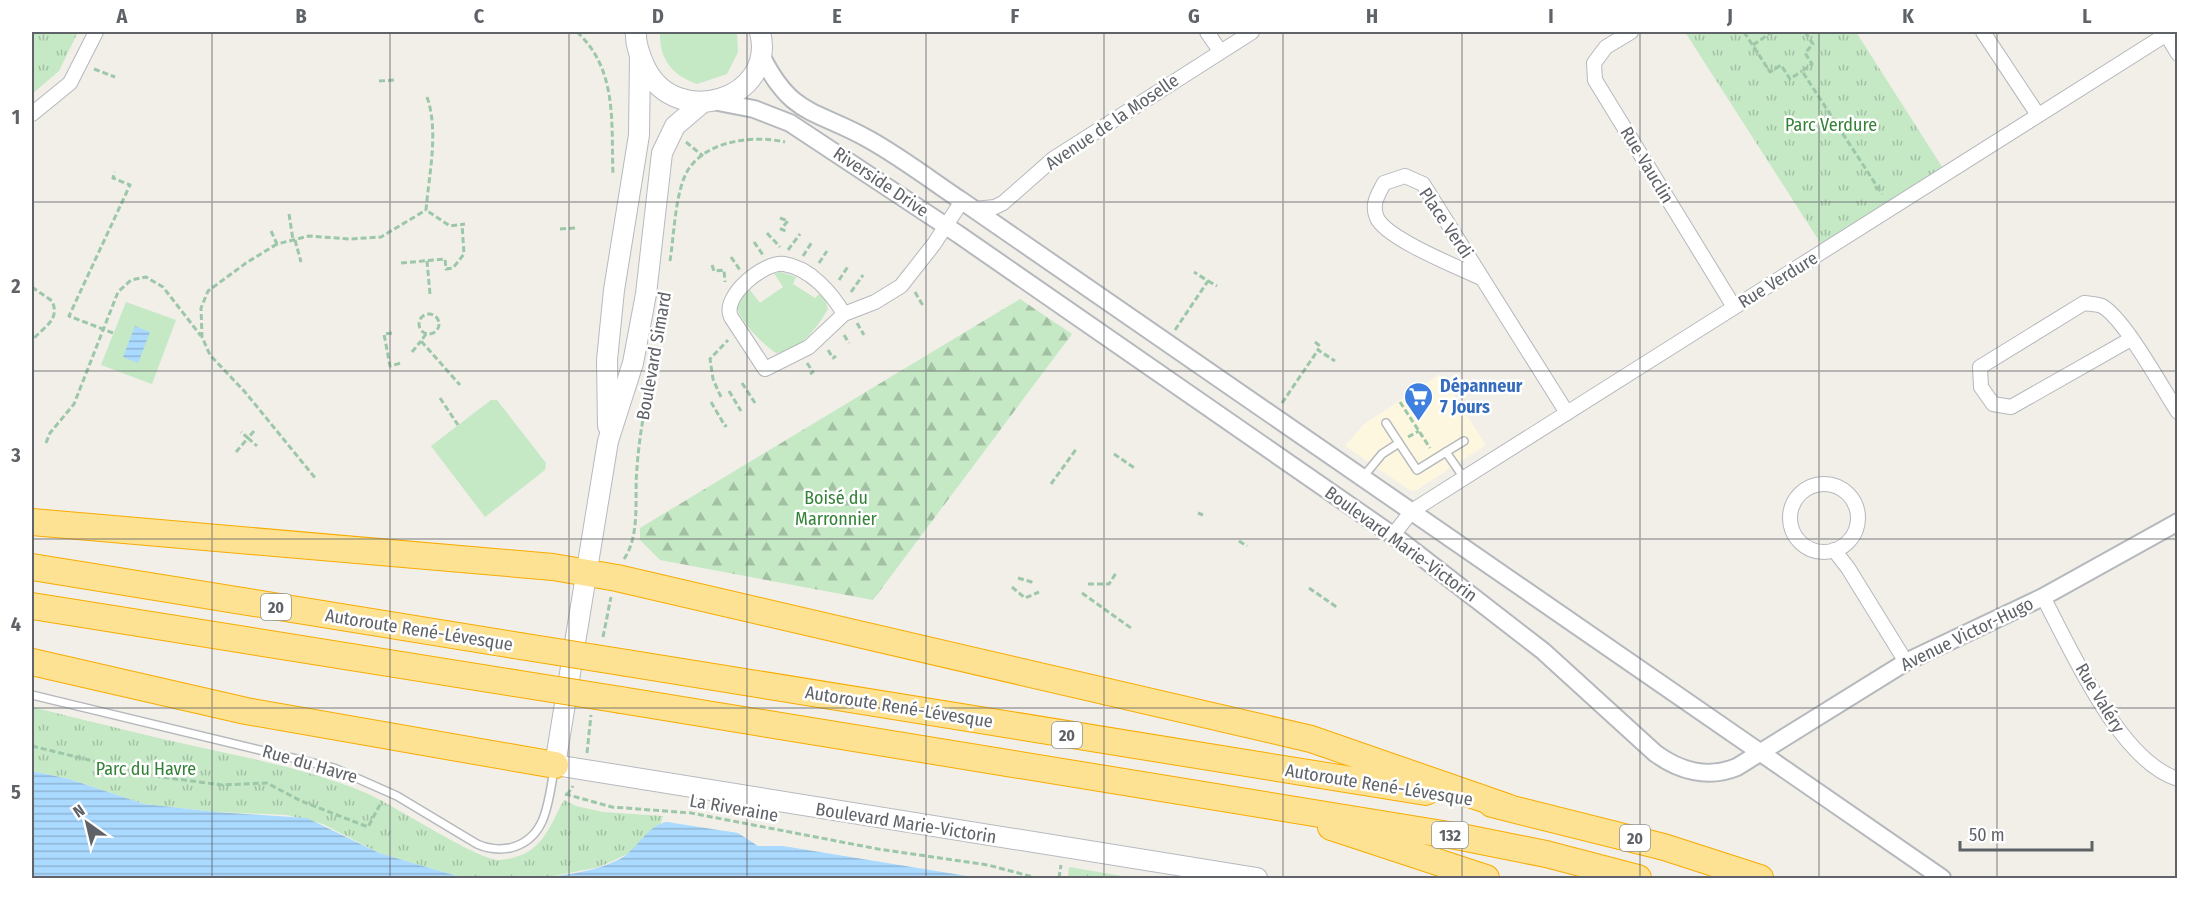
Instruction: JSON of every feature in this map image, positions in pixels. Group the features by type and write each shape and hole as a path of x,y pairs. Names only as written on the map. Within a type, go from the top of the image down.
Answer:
{"highway":[{"path":"32,522 586,573 1311,739 1507,807"},
{"name":"Autoroute René-Lévesque","path":"32,567 1413,789 1507,807 1664,847 1760,879"},
{"name":"Autoroute René-Lévesque","path":"32,606 1493,843 1638,879"},
{"path":"32,662 246,711 555,765"},
{"path":"1259,804 1486,879"}],"main road":[{"name":"Boulevard Simard","path":"609,441 607,360 614,290 639,135 636,39"},
{"path":"636,39 647,72 664,90 683,101 707,102"},
{"name":"Boulevard Simard","path":"555,765 609,441 633,363 651,258 662,153 675,126 707,102 727,96 745,85 758,68 761,39"},
{"name":"Boulevard Marie-Victorin","path":"555,765 1257,879"}],"street":[{"path":"32,114 70,83 96,32"},
{"path":"1207,32 1220,51"},
{"name":"Avenue de la Moselle","path":"968,205 999,205 1053,159 1252,32"},
{"name":"Rue Vauclin","path":"1631,32 1606,47 1594,63 1595,80 1734,308"},
{"path":"1983,32 2038,115"},
{"path":"2168,33 2178,54"},
{"name":"Rue Verdure","path":"1393,535 1412,511 2168,33"},
{"name":"Riverside Drive","path":"761,39 780,88 792,100 812,113 875,143 1065,271"},
{"name":"Riverside Drive","path":"707,102 754,109 790,123 946,225 1038,289"},
{"name":"Place Verdi","path":"1481,278 1387,232 1377,217 1374,201 1384,183 1405,176 1423,184 1567,413"},
{"path":"849,317 821,284 784,264 771,266 736,291 728,308 731,317 765,369 809,347 849,317 901,286 946,225 968,205"},
{"name":"Boulevard Marie-Victorin","path":"1065,271 1942,879"},
{"name":"Boulevard Marie-Victorin","path":"1038,289 1393,535 1544,651 1666,762 1690,771 1719,772 1737,767 1760,753"},
{"path":"2131,339 2010,407 1993,404 1981,387 1980,367 2084,303 2101,305 2131,339 2178,412"},
{"path":"1834,550 1852,537 1857,528 1857,507 1852,498 1836,486 1815,485 1796,499 1791,521 1801,542 1811,549 1834,550 1848,568 1906,662"},
{"name":"Avenue Victor-Hugo","path":"1760,753 1906,662 2043,597 2178,522"},
{"name":"Rue Valéry","path":"2043,597 2113,724 2131,748 2178,779"}],"lane":[{"path":"1386,423 1417,470 1464,441"},
{"path":"1363,477 1382,454 1399,443"},
{"path":"1446,452 1464,478"},
{"name":"Rue du Havre","path":"32,695 334,768 397,796 477,844 492,849 521,844 538,831 545,814 555,765"}],"path":[{"path":"577,32 596,52 608,82 613,180"},
{"path":"1744,32 1770,72 1781,65 1790,79 1812,64 1805,53 1813,44 1805,32"},
{"path":"1753,45 1772,32"},
{"path":"97,70 115,77"},
{"path":"1802,71 1882,194"},
{"path":"380,81 395,80"},
{"path":"426,210 432,146 432,114 427,97"},
{"path":"763,138 764,130"},
{"path":"670,262 683,183 688,171 703,156 738,140 763,138 792,144"},
{"path":"688,143 703,156"},
{"path":"113,333 69,316 130,185 113,178 115,172"},
{"path":"401,264 445,259 446,268 453,268 464,254 463,224 450,226 426,210"},
{"path":"202,337 201,308 208,291 237,269 277,244 309,236 350,239 381,237 426,210"},
{"path":"289,214 301,262"},
{"path":"780,218 788,221 781,229 789,232"},
{"path":"560,229 575,228"},
{"path":"272,231 277,244"},
{"path":"767,233 780,247"},
{"path":"787,252 800,234"},
{"path":"754,242 765,259"},
{"path":"801,260 812,242"},
{"path":"814,269 827,251"},
{"path":"731,257 743,274"},
{"path":"427,261 430,294"},
{"path":"712,265 714,271 723,268 725,276"},
{"path":"836,284 849,265"},
{"path":"1194,272 1217,286"},
{"path":"851,292 863,275"},
{"path":"46,443 50,433 74,404 118,292 131,280 146,277 163,287 202,337 210,355 245,392 316,479"},
{"path":"1174,331 1208,281"},
{"path":"911,286 922,304 920,305"},
{"path":"32,287 46,294 52,301 55,313 54,319 32,341"},
{"path":"412,352 426,334 436,331 439,327 436,316 427,312 418,321 421,331 426,334"},
{"path":"849,317 864,334"},
{"path":"392,333 384,334 390,366 401,363"},
{"path":"721,397 713,379 710,359 722,345 733,338"},
{"path":"421,341 460,385"},
{"path":"1281,405 1318,350 1320,346 1315,342"},
{"path":"825,345 833,358 836,356"},
{"path":"1318,350 1335,361"},
{"path":"804,359 813,372 810,374"},
{"name":"Boulevard Simard","path":"622,562 629,550 633,531 639,451 652,366"},
{"path":"742,383 755,403"},
{"path":"729,392 741,411"},
{"path":"440,398 458,425"},
{"path":"711,402 725,426 727,424"},
{"path":"1400,402 1426,443"},
{"path":"236,452 254,431"},
{"path":"242,432 257,446"},
{"path":"1051,484 1077,448"},
{"path":"1114,454 1136,469"},
{"path":"1198,513 1203,515"},
{"path":"1239,541 1247,546"},
{"path":"1088,584 1109,584 1116,573"},
{"path":"1018,578 1035,583"},
{"path":"1012,587 1025,598 1039,592"},
{"path":"1309,588 1338,608"},
{"path":"1082,593 1131,627"},
{"path":"32,746 154,776 222,785 267,783 301,801 368,827 382,800"},
{"name":"La Riveraine","path":"567,795 605,806 691,813 878,849 988,865 1038,879"},
{"path":"1059,879 1062,863"}],"shaded area":[{"path":"1440,374 1486,445 1415,491 1411,491 1345,446 1363,425"}],"green space":[{"path":"32,32 78,32 59,71 32,94"},
{"path":"660,32 737,32 738,52 727,74 697,84 681,76 669,65 662,50"},
{"name":"Parc Verdure","path":"1685,32 1856,32 1946,173 1825,250"},
{"path":"781,272 796,277 793,284 815,298 819,294 825,299 828,309 813,331 800,344 784,352 776,353 746,324 738,310 737,302 750,290 760,303 783,287 774,273"},
{"name":"Boisé du Marronnier","path":"1020,299 1072,334 873,600 660,560 640,540 640,528"},
{"path":"126,302 176,320 152,384 101,365"},
{"path":"491,400 497,400 546,463 545,470 485,517 431,446"},
{"name":"Parc du Havre","path":"32,707 274,764 330,780 378,799 473,852 499,860 513,858 534,848 547,832 564,800 576,806 603,812 663,816 661,823 632,852 599,867 544,878 464,878 379,853 323,824 287,815 216,812 144,804 69,779 32,771"},
{"path":"1069,867 1134,878 1068,878"}],"water":[{"path":"135,326 150,332 138,363 123,357"},
{"path":"32,771 69,779 144,804 216,812 307,818 379,853 464,878 32,878"},
{"path":"667,822 738,833 758,846 783,846 979,878 544,878 583,872 620,859 654,828"}],"place":[{"name":"Dépanneur 7 Jours","path":"1419,422"}]}
